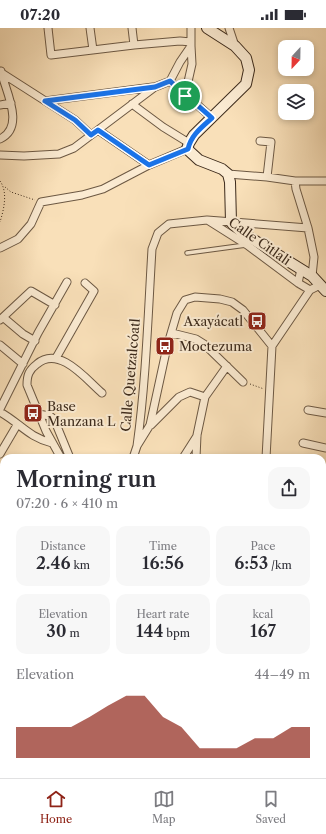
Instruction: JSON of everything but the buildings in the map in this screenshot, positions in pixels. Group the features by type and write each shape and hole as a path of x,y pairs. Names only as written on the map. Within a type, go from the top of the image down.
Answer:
{"street":[{"path":"48,28 51,55 134,44 180,41 191,44"},
{"path":"90,28 93,50"},
{"path":"132,28 134,44"},
{"path":"185,96 192,64 190,28"},
{"path":"0,248 18,239 31,224 41,202 82,195 103,189 188,146 194,135 246,84 249,70 246,58 235,46 207,28"},
{"path":"229,28 235,46"},
{"path":"45,101 155,87 170,81 191,44"},
{"path":"0,71 94,132 149,165"},
{"path":"0,71 11,104 13,117 11,129 3,138 0,139"},
{"path":"170,81 185,96 197,104 212,118"},
{"path":"0,155 24,156 59,154 74,148 155,87"},
{"path":"0,105 11,104"},
{"path":"132,104 188,146 199,160 222,169 228,174 295,181 326,181"},
{"path":"260,141 271,142 267,177"},
{"path":"228,174 230,182 231,222 241,232 312,276 323,288"},
{"path":"295,181 308,228 314,257 312,276"},
{"name":"Calle Citlali","path":"207,220 247,245 298,283"},
{"name":"Calle Citlali","path":"152,249 158,233 169,224 207,220 308,228"},
{"name":"Calle Quetzalcóatl","path":"137,446 145,373 152,249"},
{"path":"301,270 298,283 310,290 323,288"},
{"path":"1,405 67,282"},
{"path":"56,358 94,291 85,283"},
{"path":"266,454 272,346 310,290"},
{"path":"35,341 2,319 31,291 55,304"},
{"name":"Calle Quetzalcóatl","path":"137,446 150,425 177,313 184,300 195,297 220,299 232,302 243,310 272,346"},
{"path":"172,333 196,339 204,344 243,382"},
{"path":"0,345 23,364"},
{"path":"59,454 38,414 27,385 29,370 38,362 46,358 56,358 70,365 102,392"},
{"path":"196,454 197,435 205,397 227,366"},
{"path":"17,376 27,385"},
{"path":"150,425 179,397 190,392 205,397"},
{"path":"308,410 326,413"},
{"path":"0,412 27,432 39,439 52,443"},
{"path":"38,414 50,416 54,419 68,454"},
{"path":"0,454 17,425"},
{"path":"185,454 197,435"},
{"path":"303,443 326,448"},
{"path":"134,454 137,446"}],"lane":[{"path":"187,253 247,245"}],"path":[{"path":"0,181 4,187 11,192 41,202"},
{"path":"0,222 4,203 4,187"},
{"path":"243,382 269,391"}],"place":[{"name":"Axayácatl","path":"257,321"},
{"name":"Moctezuma","path":"165,346"},
{"name":"Base Manzana L","path":"33,413"}],"route":[{"path":"170,81 185,96 197,104 212,118 194,135 189,143 188,149 149,165 98,130 91,135 75,120 45,101 155,87 170,81"}]}
